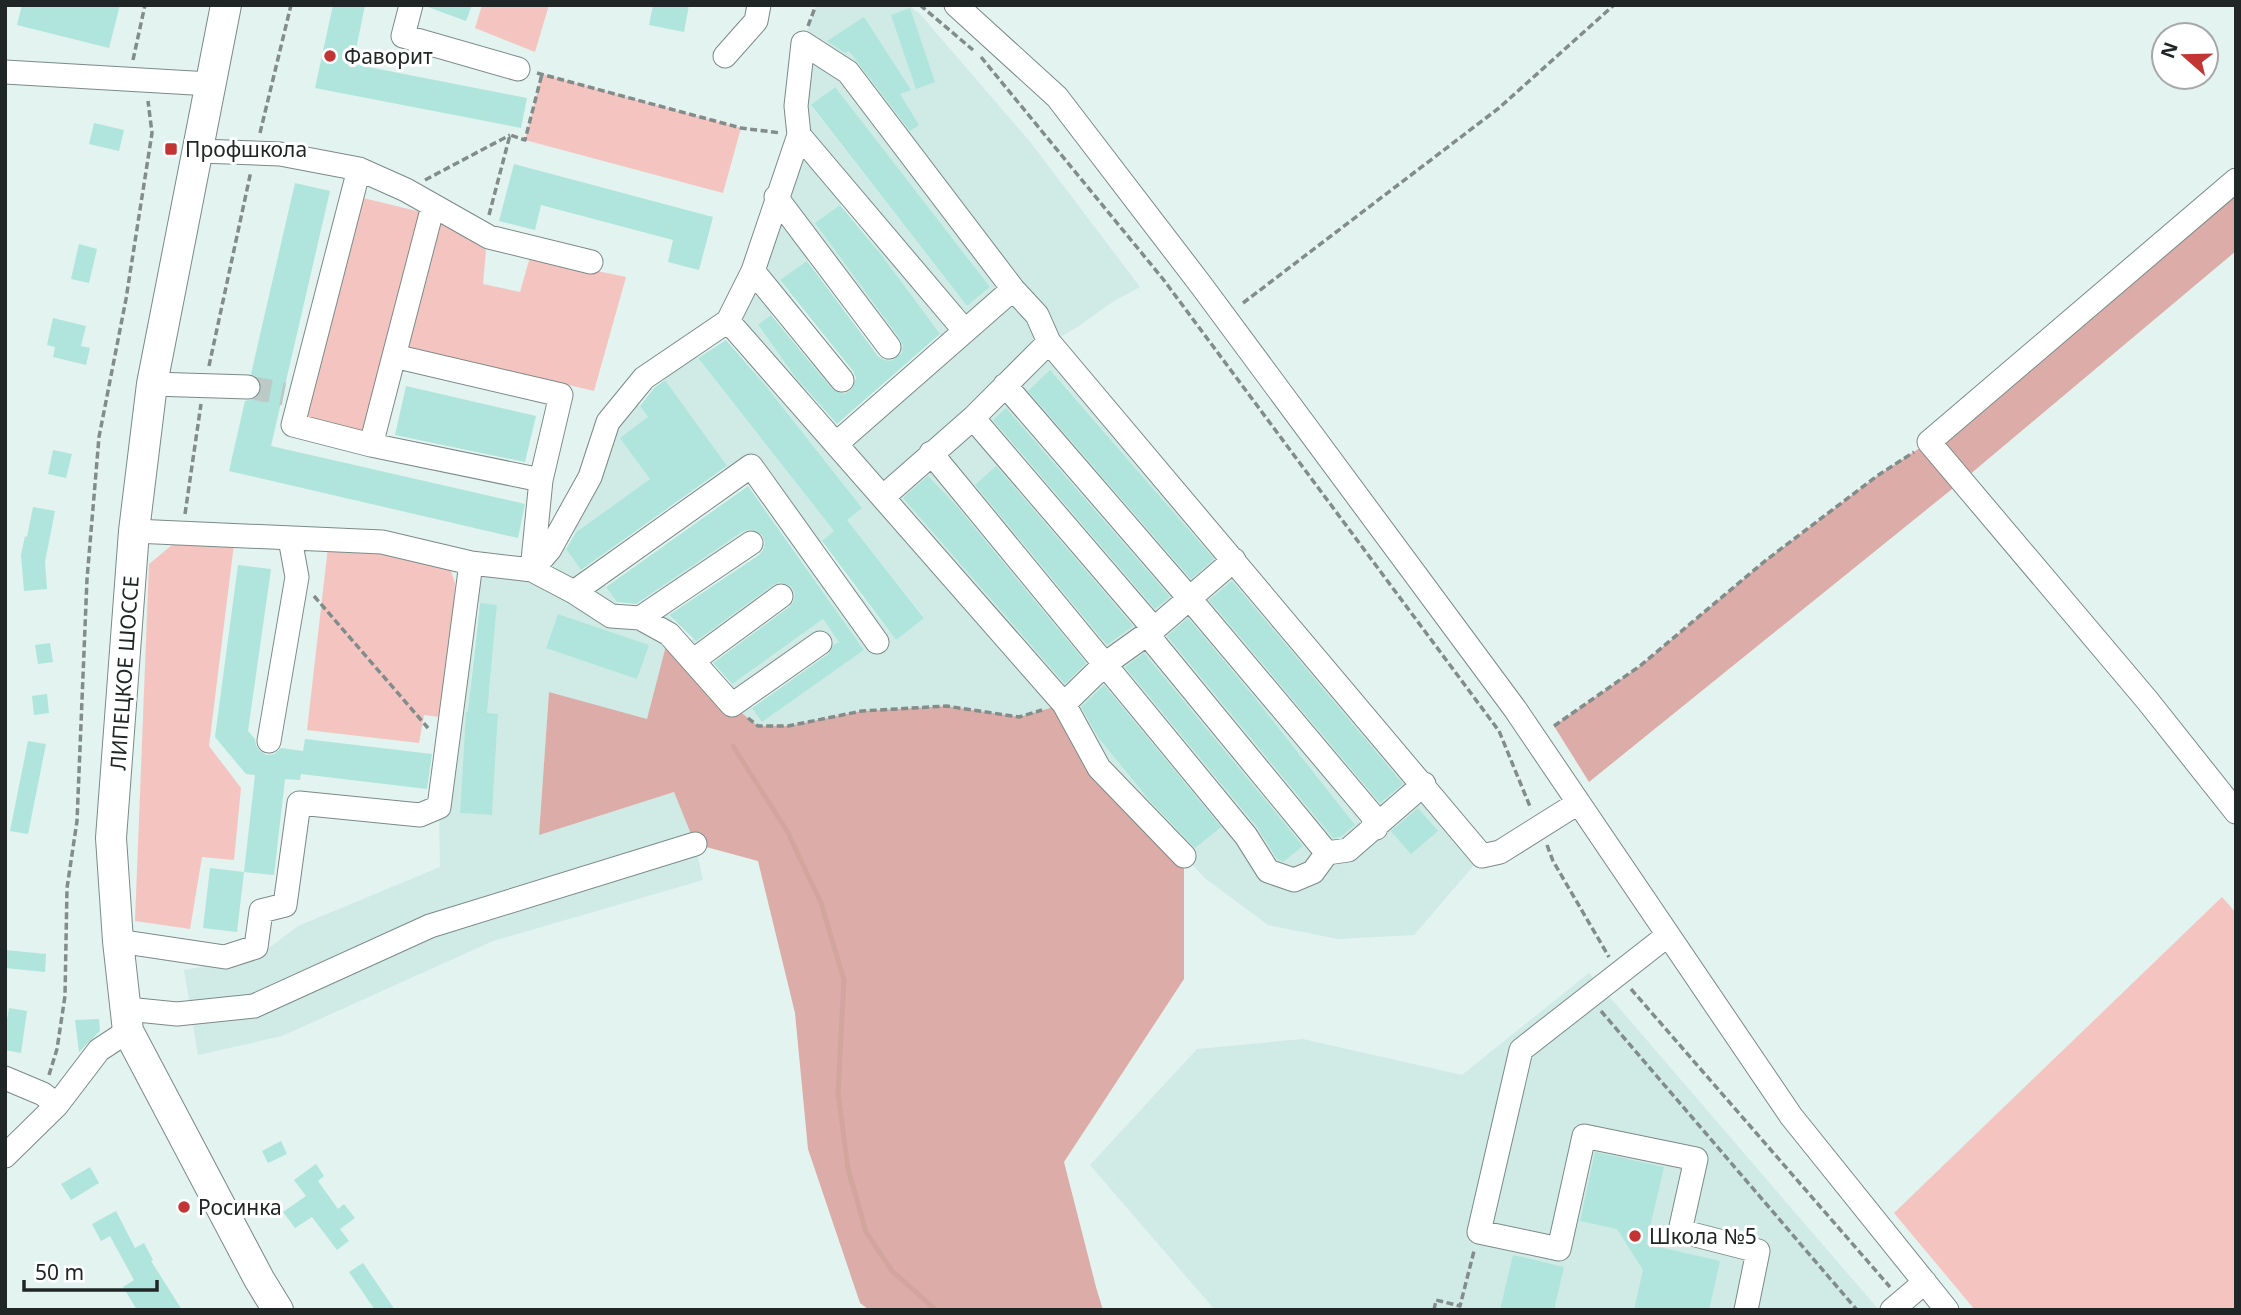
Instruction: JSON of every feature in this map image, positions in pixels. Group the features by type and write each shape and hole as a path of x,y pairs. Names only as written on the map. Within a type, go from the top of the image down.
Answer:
{"main road":[{"name":"ЛИПЕЦКОЕ ШОССЕ","path":"226,5 152,384 135,531 111,838 127,1020 259,1279 278,1310"}],"street":[{"path":"411,5 403,36 518,69"},
{"path":"725,56 756,21 759,5"},
{"path":"956,5 1057,97 1201,285 1515,709 1791,1116 1947,1310"},
{"path":"532,570 550,549 590,477 608,422 644,378 728,321 753,271 799,135 796,106 803,43 848,72 1013,289 1037,315 1049,342 1482,856 1500,852 1578,803"},
{"path":"5,72 210,84"},
{"path":"799,135 965,331"},
{"path":"199,151 279,153 359,169 405,190 489,237 591,262"},
{"path":"359,169 290,403 293,425 372,445 541,480"},
{"path":"2236,180 1929,442 2147,700 2236,812"},
{"path":"776,197 889,347"},
{"path":"372,445 433,206"},
{"path":"753,271 842,380"},
{"path":"836,444 1013,289"},
{"path":"728,321 1064,704 1098,768 1184,856"},
{"path":"883,497 973,418 1049,342"},
{"path":"394,356 561,395 541,480 532,570"},
{"path":"152,384 248,387"},
{"path":"1005,385 1372,815 1376,828"},
{"path":"973,418 1151,631 1327,853"},
{"path":"932,453 1246,836 1268,871 1294,880 1313,872 1327,853 1348,850 1424,784"},
{"path":"574,592 751,466 877,642"},
{"path":"135,531 382,542 471,563 532,570 574,592 611,616 640,618 669,634 733,705 820,643"},
{"path":"269,741 297,577 290,539"},
{"path":"640,618 751,543"},
{"path":"1064,704 1105,664 1151,631 1234,560"},
{"path":"118,940 225,957 256,947 261,911 285,905 299,803 420,815 439,807 471,563"},
{"path":"694,660 781,596"},
{"path":"5,1156 50,1100 127,1020 254,1006 430,926 695,844"},
{"path":"1668,935 1521,1050 1479,1232 1559,1249 1584,1136 1696,1159 1680,1231 1758,1251 1746,1310"},
{"path":"5,1077 50,1100"},
{"path":"1897,1305 1925,1282"}],"path":[{"path":"50,1100 65,996 66,888 77,821 87,579 99,437 126,299 152,133 147,94 129,80 145,5"},
{"path":"182,534 204,386 255,153 291,5"},
{"path":"920,5 981,57 1163,279 1499,731 1553,861 1618,975 1897,1305"},
{"path":"1243,303 1499,108 1614,5"},
{"path":"518,69 741,128 799,135"},
{"path":"405,190 510,135 525,140 542,74"},
{"path":"484,234 510,135"},
{"path":"1554,726 1640,666 1786,545 1877,476 1929,442"},
{"path":"297,577 448,751"},
{"path":"733,705 758,726 788,726 862,711 946,706 1019,717 1064,704"},
{"path":"1589,998 1857,1310"},
{"path":"1434,1310 1436,1300 1460,1306 1479,1232"}],"shaded area":[{"path":"482,5 549,5 535,52 475,28"},
{"path":"816,5 908,5 920,14 1031,143 1140,287 1050,343 1482,856 1414,935 1338,939 1268,925 1206,879 1099,768 1064,704 1019,717 946,706 862,711 788,726 758,726 732,705 669,635 647,720 549,692 539,834 674,792 695,844 703,880 493,941 282,1036 198,1055 184,970 219,964 265,951 298,926 440,867 439,807 471,563 532,569 550,549 590,477 608,422 644,378 728,321 753,271 799,135 796,106 803,43","holes":["834,87 990,287 967,306 811,106","843,203 947,344 834,428 758,326 775,313 840,402 859,388 780,281 810,259 887,364 908,348 815,223","724,333 862,508 847,520 924,617 896,640 820,543 834,531 696,356","661,374 728,469 583,573 561,542 650,479 621,438 634,428 662,468 677,458 632,395","747,482 864,650 762,722 750,705 839,642 823,619 728,686 709,659 800,594 785,573 688,642 668,614 765,545 750,524 625,613 603,583","478,603 497,605 489,693 470,691","558,614 648,645 637,679 546,647","466,713 498,714 492,815 460,813"]},
{"path":"542,74 741,128 723,193 525,140"},
{"path":"2236,180 2236,251 1962,481 1589,782 1554,726 1640,666 1765,561 1877,476 1929,442"},
{"path":"359,197 421,212 367,438 304,423"},
{"path":"437,219 486,250 483,284 520,292 530,257 626,277 594,391 405,346"},
{"path":"234,544 209,746 241,788 234,860 202,857 190,929 135,921 149,564 172,545"},
{"path":"328,547 429,560 451,571 455,583 447,718 424,715 419,743 307,730"},
{"path":"669,634 732,705 758,726 788,726 862,711 946,706 1019,717 1064,704 1099,768 1184,856 1184,979 1064,1162 1103,1310 869,1310 860,1303 808,1149 795,1013 758,861 695,844 674,792 539,835 549,692 647,719"},
{"path":"2222,897 2236,913 2236,1310 1975,1310 1894,1213"},
{"path":"1589,973 1879,1310 1215,1310 1090,1165 1197,1049 1303,1039 1462,1075"}],"building":[{"path":"22,5 120,5 109,48 17,25"},
{"path":"333,5 365,5 353,64 527,98 521,128 315,88"},
{"path":"428,5 472,5 466,21"},
{"path":"653,5 689,5 684,32 649,25"},
{"path":"910,8 935,82 916,89 891,15"},
{"path":"864,17 911,90 900,94 919,125 910,131 849,51 845,53 827,41"},
{"path":"835,87 990,287 967,306 811,105"},
{"path":"94,123 124,130 119,151 89,144"},
{"path":"514,164 713,217 699,270 668,262 673,240 541,205 535,230 499,221"},
{"path":"295,183 330,191 271,446 525,504 518,538 229,471 245,401 255,399 262,388 260,380 251,374"},
{"path":"840,205 880,253 940,334 837,424 796,378 758,325 771,315 832,389 844,394 851,390 856,378 853,371 780,280 807,261 878,356 891,361 902,353 900,339 815,223"},
{"path":"79,244 97,249 89,283 71,279"},
{"path":"53,318 86,326 81,346 90,348 86,365 53,357 55,347 47,345"},
{"path":"726,340 862,508 847,520 924,618 896,640 822,541 834,531 698,358"},
{"path":"1050,370 1214,559 1191,579 1028,391"},
{"path":"665,380 727,466 581,570 566,549 576,532 650,479 620,438 648,417 640,406 654,388"},
{"path":"406,386 536,416 525,462 395,435"},
{"path":"1006,408 1170,597 1155,609 993,420"},
{"path":"53,450 72,454 66,478 48,474"},
{"path":"996,466 1133,626 1107,645 975,485"},
{"path":"928,476 954,503 1086,663 1065,684 903,498"},
{"path":"748,486 864,650 762,722 752,708 828,654 833,645 839,642 823,619 732,684 713,663 789,607 795,595 792,587 780,582 773,585 696,641 669,615 759,555 765,543 762,535 751,529 743,531 636,604 617,602 606,587"},
{"path":"33,507 55,511 45,562 47,589 24,591 21,555"},
{"path":"238,565 271,569 248,731 260,751 267,755 274,754 281,748 303,751 305,739 432,754 427,789 301,774 300,780 285,779 274,875 244,872 255,775 246,774 215,737"},
{"path":"1232,581 1403,784 1380,803 1209,600"},
{"path":"480,603 497,605 487,713 498,714 492,815 460,813 466,712"},
{"path":"558,614 649,645 637,679 546,648"},
{"path":"1188,618 1355,825 1340,837 1333,838 1167,636"},
{"path":"50,643 53,662 38,664 35,645"},
{"path":"1144,653 1303,846 1283,862 1277,859 1257,827 1125,667"},
{"path":"1104,685 1221,827 1195,848 1150,801 1098,737 1081,707"},
{"path":"47,694 49,713 34,715 32,696"},
{"path":"28,741 46,744 28,834 10,831"},
{"path":"1418,808 1438,831 1411,854 1391,831"},
{"path":"210,868 244,872 237,932 203,928"},
{"path":"5,950 46,954 45,972 5,968"},
{"path":"9,1008 27,1011 21,1053 5,1050"},
{"path":"99,1019 100,1031 79,1052 75,1020"},
{"path":"281,1141 287,1154 268,1163 262,1151"},
{"name":"Школа №5","path":"1595,1152 1664,1167 1646,1244 1720,1261 1709,1310 1634,1310 1643,1270 1617,1229 1580,1221"},
{"path":"316,1164 324,1176 318,1181 338,1209 344,1204 355,1218 340,1229 349,1241 337,1250 312,1217 295,1228 283,1212 306,1196 294,1180"},
{"path":"90,1167 99,1183 71,1200 61,1184"},
{"path":"116,1211 135,1248 144,1243 153,1260 151,1261 182,1310 137,1310 123,1287 134,1280 110,1236 101,1241 92,1224"},
{"path":"1513,1255 1564,1267 1554,1310 1500,1310"},
{"path":"363,1263 395,1310 375,1310 349,1272"}],"waterway":[{"path":"733,746 787,831 821,903 844,980 838,1092 848,1169 866,1232 892,1271 936,1310"}],"tunnel":[{"path":"248,387 284,394"}],"place":[{"name":"Фаворит","path":"330,56"},
{"name":"Профшкола","path":"171,149"},
{"name":"Росинка","path":"184,1207"},
{"name":"Школа №5","path":"1635,1236"}]}
